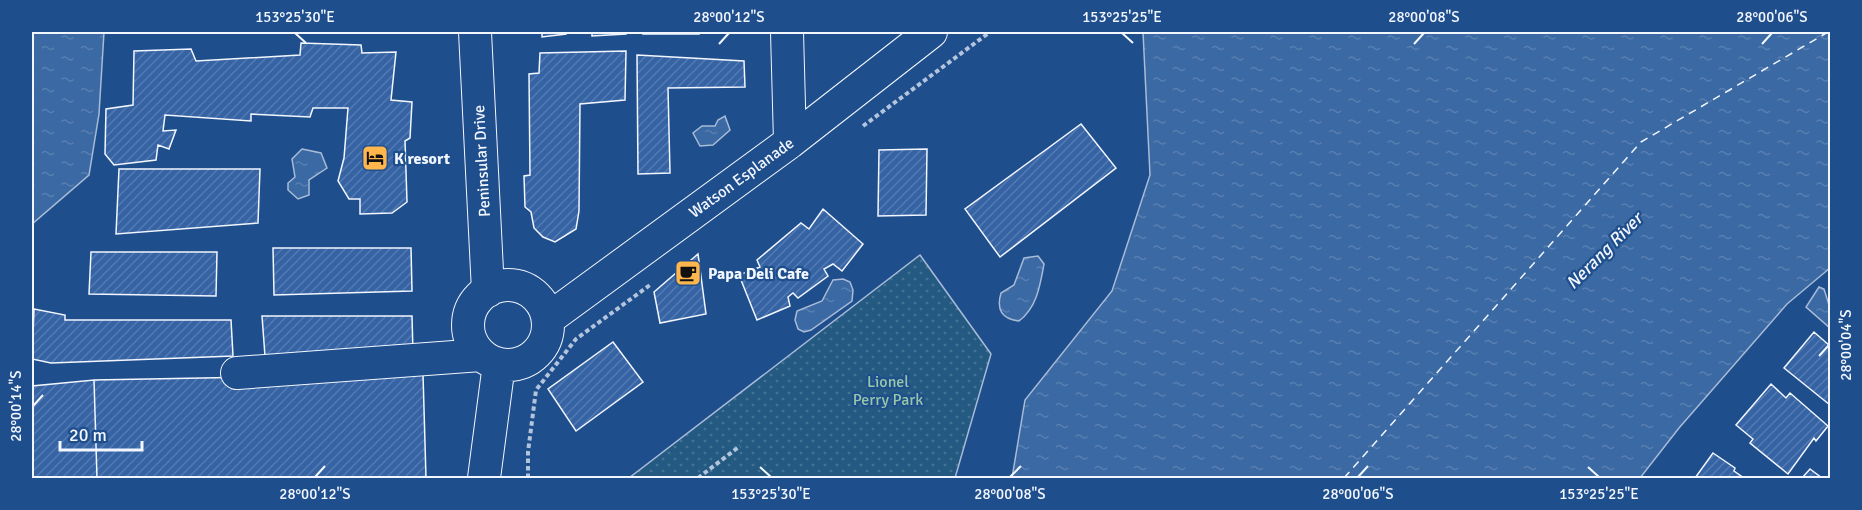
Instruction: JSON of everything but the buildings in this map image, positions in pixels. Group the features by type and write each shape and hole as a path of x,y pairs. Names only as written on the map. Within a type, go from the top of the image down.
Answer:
{"street":[{"name":"Peninsular Drive","path":"475,32 488,291"},
{"path":"787,32 790,142"},
{"name":"Watson Esplanade","path":"548,319 790,142 931,32"},
{"path":"237,373 490,360 520,363 539,351 548,330 548,319 538,299 520,287 498,286 488,291 479,298 468,319 472,342 490,360 484,478"}],"path":[{"path":"855,132 990,32"},
{"path":"528,478 528,452 536,390 576,339 653,282"},
{"path":"698,478 740,446"}],"green space":[{"name":"Lionel Perry Park","path":"920,255 991,354 955,478 629,478"}],"water":[{"path":"32,32 104,32 99,114 89,175 32,224"},
{"name":"Nerang River","path":"1143,32 1830,32 1830,268 1787,304 1679,428 1640,478 1012,478 1025,400 1112,291 1150,175"},
{"path":"725,116 730,130 713,145 700,146 693,133 702,126 715,126 718,120"},
{"path":"302,149 321,153 327,168 309,180 309,195 298,199 288,190 288,183 295,177 292,159"},
{"path":"1038,256 1044,264 1034,303 1019,321 1008,318 1000,309 1001,293 1014,285 1024,258"},
{"path":"843,279 850,282 853,290 852,301 811,330 804,332 798,329 795,320 797,311 822,301 833,280"},
{"path":"1819,287 1824,289 1830,308 1830,328 1806,307"}],"ferry route":[{"path":"1344,478 1641,142 1828,32"}],"place":[{"name":"K resort","path":"375,158"},
{"name":"Papa Deli Cafe","path":"688,273"}]}
